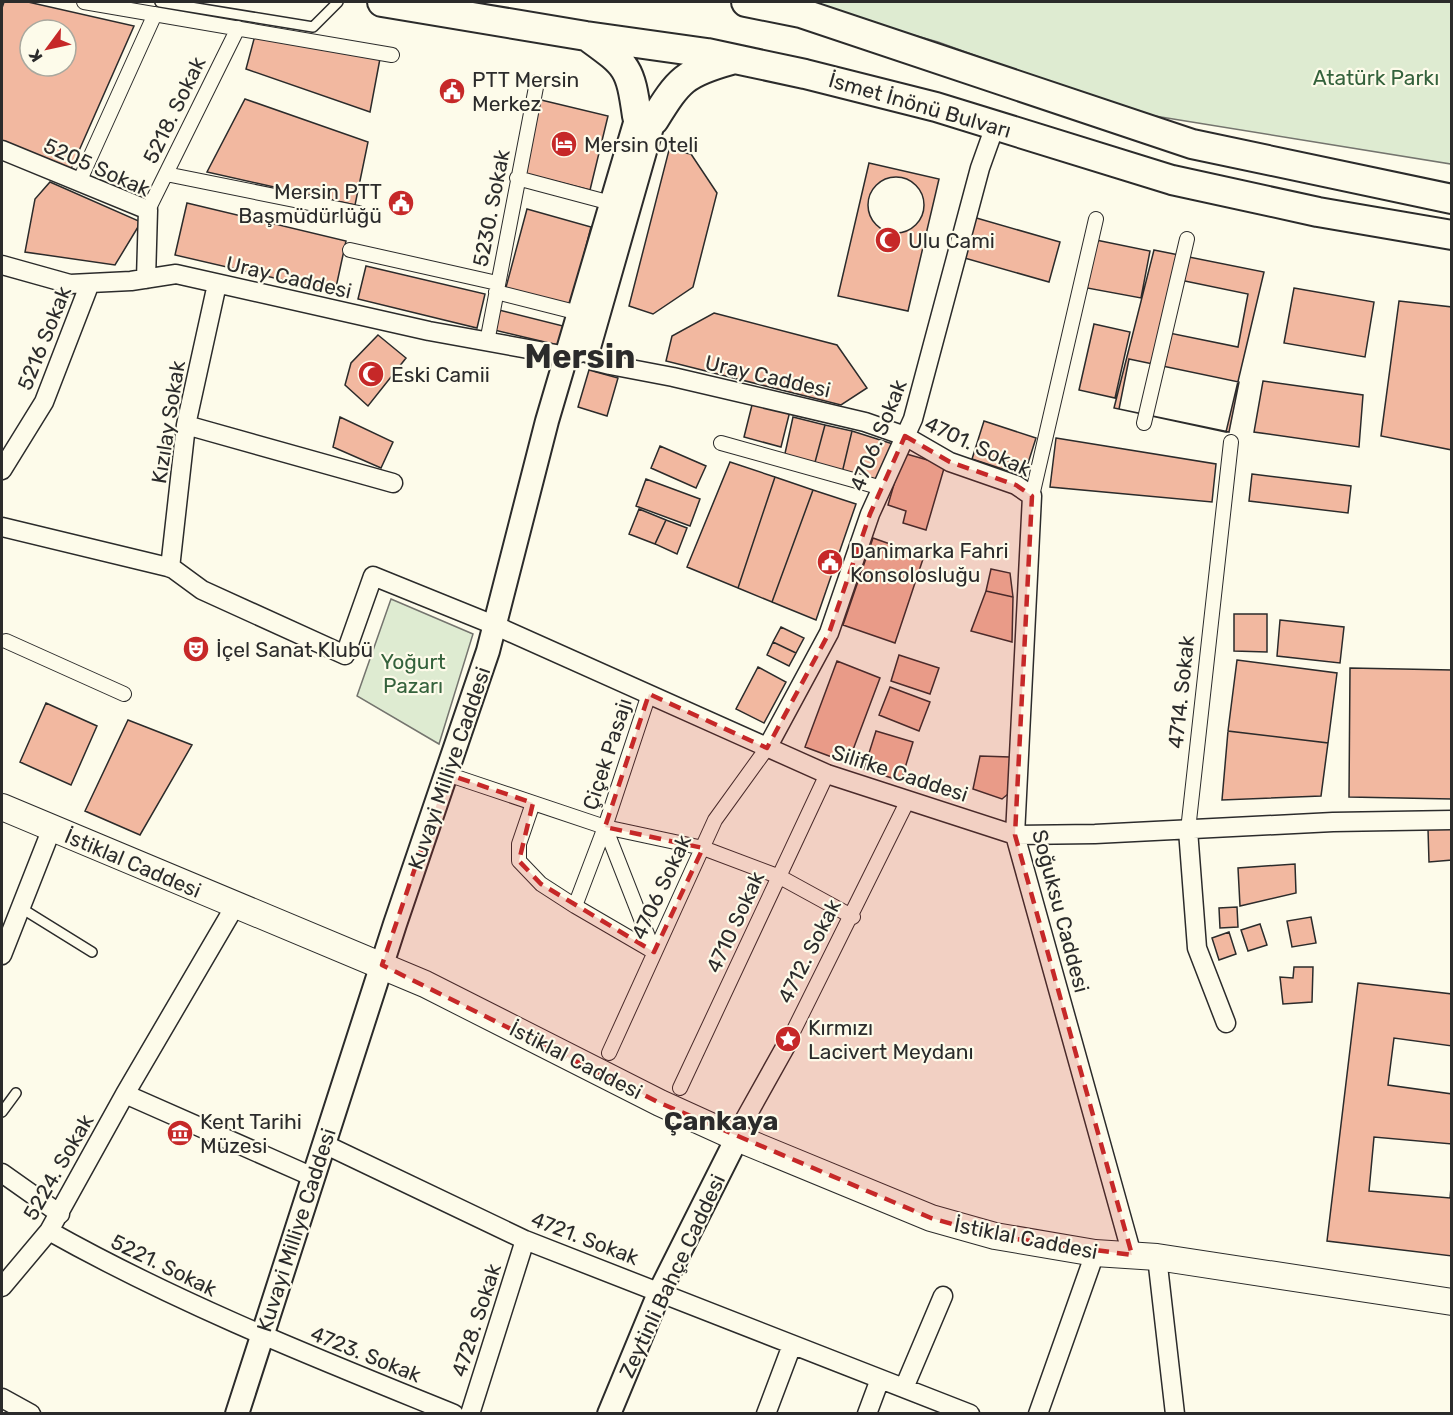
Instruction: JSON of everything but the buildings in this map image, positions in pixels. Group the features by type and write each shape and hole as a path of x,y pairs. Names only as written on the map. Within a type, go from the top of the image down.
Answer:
{"main road":[{"name":"İsmet İnönü Bulvarı","path":"382,2 735,58 936,107 1172,180 1309,210 1452,235"},
{"path":"746,2 812,16 1192,144 1452,199"},
{"path":"586,36 615,56 631,78 645,118 676,84 698,69 735,58"},
{"name":"İstiklal Caddesi","path":"2,807 235,906 382,965 931,1218 994,1236 1095,1253 1144,1256 1452,1302"}],"street":[{"path":"84,2 158,8 238,28 392,55"},
{"path":"79,182 158,8"},
{"name":"5218. Sokak","path":"148,210 238,28"},
{"name":"5230. Sokak","path":"487,342 537,82"},
{"name":"Kuvayi Milliye Caddesi","path":"578,354 579,313 611,203 645,118"},
{"name":"Kuvayi Milliye Caddesi","path":"237,1413 382,965 488,651 494,624 578,354 645,118"},
{"name":"4706. Sokak","path":"767,748 829,633 882,488 905,436 925,378 980,168 995,126"},
{"name":"5205 Sokak","path":"2,150 148,210 146,279"},
{"path":"166,174 359,213"},
{"path":"517,178 611,203"},
{"path":"1032,496 1096,219"},
{"path":"1144,423 1187,239"},
{"path":"350,250 496,287 579,313"},
{"name":"Uray Caddesi","path":"2,266 70,284 146,279 176,274 487,342 578,354 610,365 673,377 854,420 905,436"},
{"name":"5216 Sokak","path":"2,470 44,402 90,283"},
{"name":"Kızılay Sokak","path":"170,568 186,425 217,284"},
{"path":"186,425 393,483"},
{"name":"4701. Sokak","path":"905,436 950,462 1016,485 1032,496"},
{"name":"4714. Sokak","path":"1226,1023 1197,948 1188,830 1231,442"},
{"path":"721,443 882,488"},
{"name":"Soğuksu Caddesi","path":"1032,496 1015,835 1144,1256 1175,1413"},
{"path":"2,527 170,568"},
{"name":"Silifke Caddesi","path":"170,568 202,590 345,656 373,576 494,624 827,774 1015,835 1188,830 1333,822 1452,820"},
{"path":"6,641 124,694"},
{"name":"Çiçek Pasajı","path":"575,906 605,827 649,694"},
{"name":"4706 Sokak","path":"609,1053 715,820 767,748"},
{"name":"Çiçek Pasajı","path":"447,774 605,827 702,848 780,877 853,917"},
{"name":"4710 Sokak","path":"680,1088 827,774"},
{"name":"4712. Sokak","path":"741,1129 853,917 908,800"},
{"path":"533,803 519,844 519,861 541,884 654,952"},
{"name":"Çiçek Pasajı","path":"605,827 654,952"},
{"path":"2,955 52,828"},
{"name":"5224. Sokak","path":"2,1287 49,1232 125,1094 235,906"},
{"path":"125,1094 313,1177"},
{"name":"Zeytinli Bahçe Caddesi","path":"609,1413 660,1292 741,1129"},
{"name":"4721. Sokak","path":"324,1144 525,1240 792,1346 970,1413"},
{"path":"2,1173 60,1214"},
{"name":"5221. Sokak","path":"49,1232 94,1257 261,1336"},
{"name":"4728. Sokak","path":"471,1413 525,1240"},
{"path":"1038,1413 1095,1253"},
{"path":"904,1388 943,1296"},
{"name":"4723. Sokak","path":"261,1336 454,1413"},
{"path":"766,1413 792,1346"},
{"path":"867,1413 880,1378"},
{"path":"2,1398 31,1413"}],"lane":[{"path":"158,8 313,27 338,2"},
{"path":"21,908 92,952"},
{"path":"2,1112 16,1093"}],"highlighted area":[{"path":"905,436 950,462 1016,485 1032,496 1015,835 1132,1255 995,1236 931,1218 660,1103 382,965 447,774 533,803 519,861 541,884 654,952 703,848 605,827 649,694 767,748 829,633 870,514"}],"green space":[{"name":"Atatürk Parkı","path":"796,2 1451,2 1451,164 1130,112 938,42"},
{"name":"Yoğurt Pazarı","path":"391,599 473,634 439,744 357,696"}],"place":[{"name":"PTT Mersin Merkez","path":"452,91"},
{"name":"Mersin Oteli","path":"564,144"},
{"name":"Mersin PTT Başmüdürlüğü","path":"401,203"},
{"name":"Ulu Cami","path":"888,240"},
{"name":"Eski Camii","path":"371,374"},
{"name":"Danimarka Fahri Konsolosluğu","path":"830,562"},
{"name":"İçel Sanat Klubü","path":"196,649"},
{"name":"Kırmızı Lacivert Meydanı","path":"788,1039"},
{"name":"Kent Tarihi Müzesi","path":"180,1133"}],"district":[{"name":"Mersin","path":"580,356"},
{"name":"Çankaya","path":"721,1121"}]}
